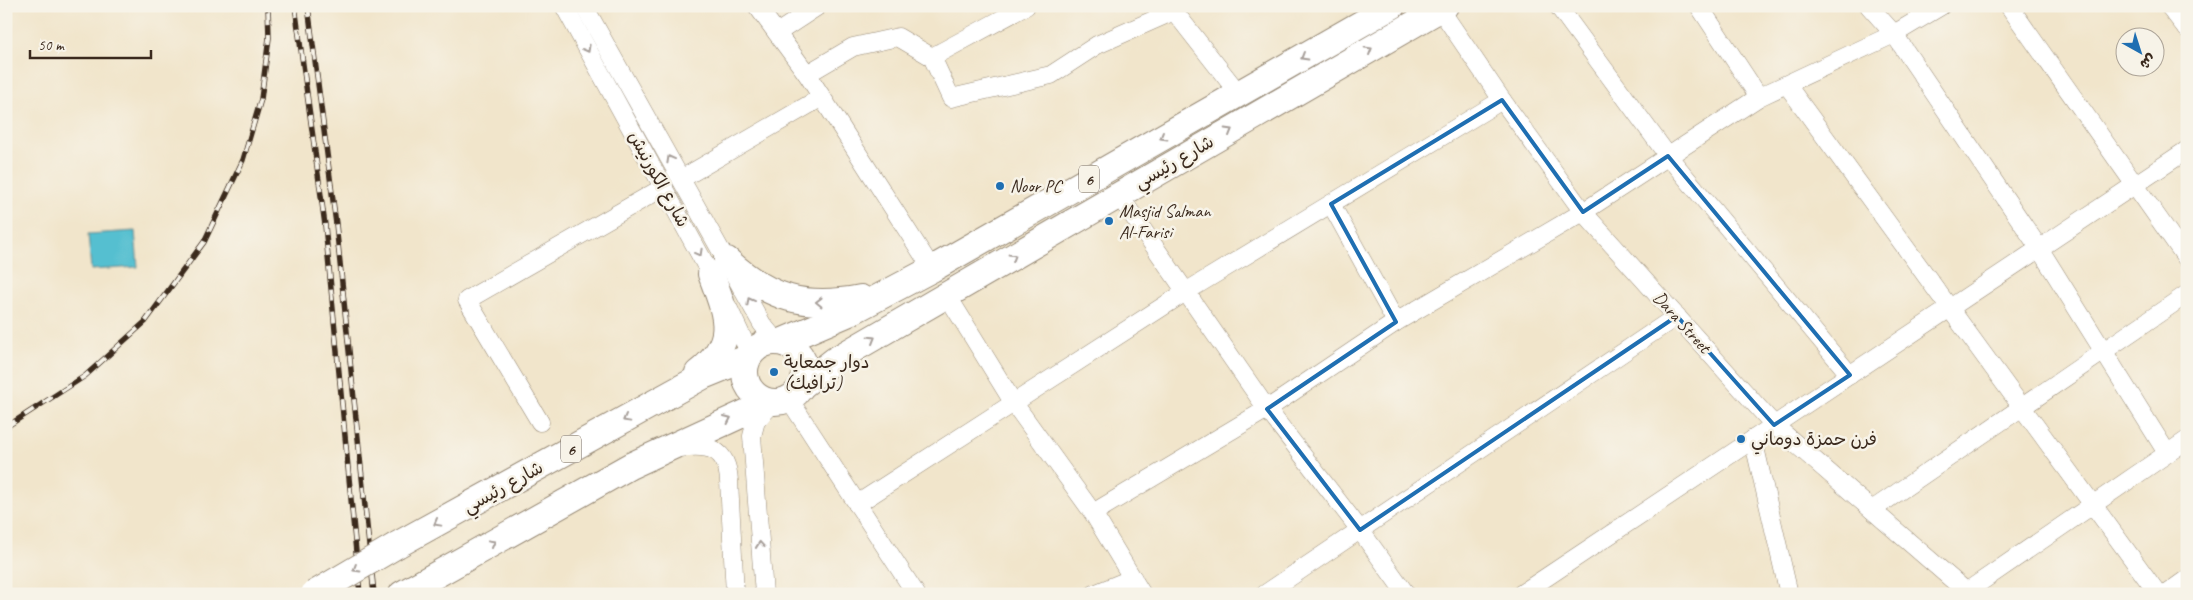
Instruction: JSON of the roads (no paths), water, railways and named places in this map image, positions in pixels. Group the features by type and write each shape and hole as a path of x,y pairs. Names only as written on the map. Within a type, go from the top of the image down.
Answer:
{"highway":[{"name":"شارع رئيسي","path":"779,341 849,312 932,269 1392,6"},
{"name":"شارع رئيسي","path":"411,589 630,466 784,397 835,360 1118,194 1443,8"},
{"path":"658,401 704,368 722,348 725,338 726,320 719,267 747,277 786,299 801,302 838,303 900,286"},
{"path":"779,341 795,348 803,360 805,375 784,397 756,395 747,383 744,373 749,356 761,344 779,341"},
{"name":"شارع رئيسي","path":"314,594 397,545 703,376 749,356"}],"street":[{"name":"شارع الكورنيش","path":"564,6 664,187 719,267 762,324 779,341"},
{"name":"شارع الكورنيش","path":"584,6 681,179 719,267 749,356"},
{"path":"757,6 807,74 932,269"},
{"path":"777,33 818,6"},
{"path":"932,57 1026,6"},
{"path":"1558,6 1668,156 1850,375"},
{"path":"1699,6 1759,97"},
{"path":"1869,6 1894,34 2040,248 2167,453"},
{"path":"1093,513 1267,409 1396,322 1583,212 1759,97 1894,34 1941,6"},
{"path":"2009,6 2187,259"},
{"path":"2169,6 2187,29"},
{"name":"Dara Street","path":"1443,8 1502,100 1583,212 1774,425 1967,593"},
{"path":"807,74 853,48 898,37 932,57 951,98 1051,75 1097,45 1174,11 1239,94"},
{"path":"1787,85 1948,309 2158,594"},
{"path":"681,179 822,97"},
{"path":"857,504 1187,291 1502,100"},
{"path":"1521,594 2187,150"},
{"path":"540,422 467,300 664,187"},
{"path":"1118,194 1267,409 1360,530 1406,594"},
{"path":"1331,204 1396,322"},
{"path":"1872,510 2187,294"},
{"path":"947,296 1013,402 1093,513 1142,594"},
{"path":"1271,592 1677,316"},
{"path":"764,594 753,428 763,413 784,397 916,594"},
{"path":"1753,439 1789,594"},
{"path":"1967,593 2187,440"},
{"path":"659,452 691,447 711,448 719,452 727,467 735,594"},
{"path":"727,467 754,463"},
{"path":"1094,594 1133,578"},
{"path":"2166,594 2187,579"}],"water":[{"path":"135,231 138,267 91,270 88,234"}],"railway":[{"path":"6,427 85,376 145,322 204,242 243,160 261,99 269,38 268,6"},
{"path":"295,6 325,225 360,594"},
{"path":"308,6 336,224 374,594"}],"place":[{"name":"Noor PC","path":"1000,186"},
{"name":"Masjid Salman Al-Farisi","path":"1109,221"},
{"name":"دوار جمعاية (ترافيك)","path":"774,372"},
{"name":"فرن حمزة دوماني","path":"1741,439"}]}
